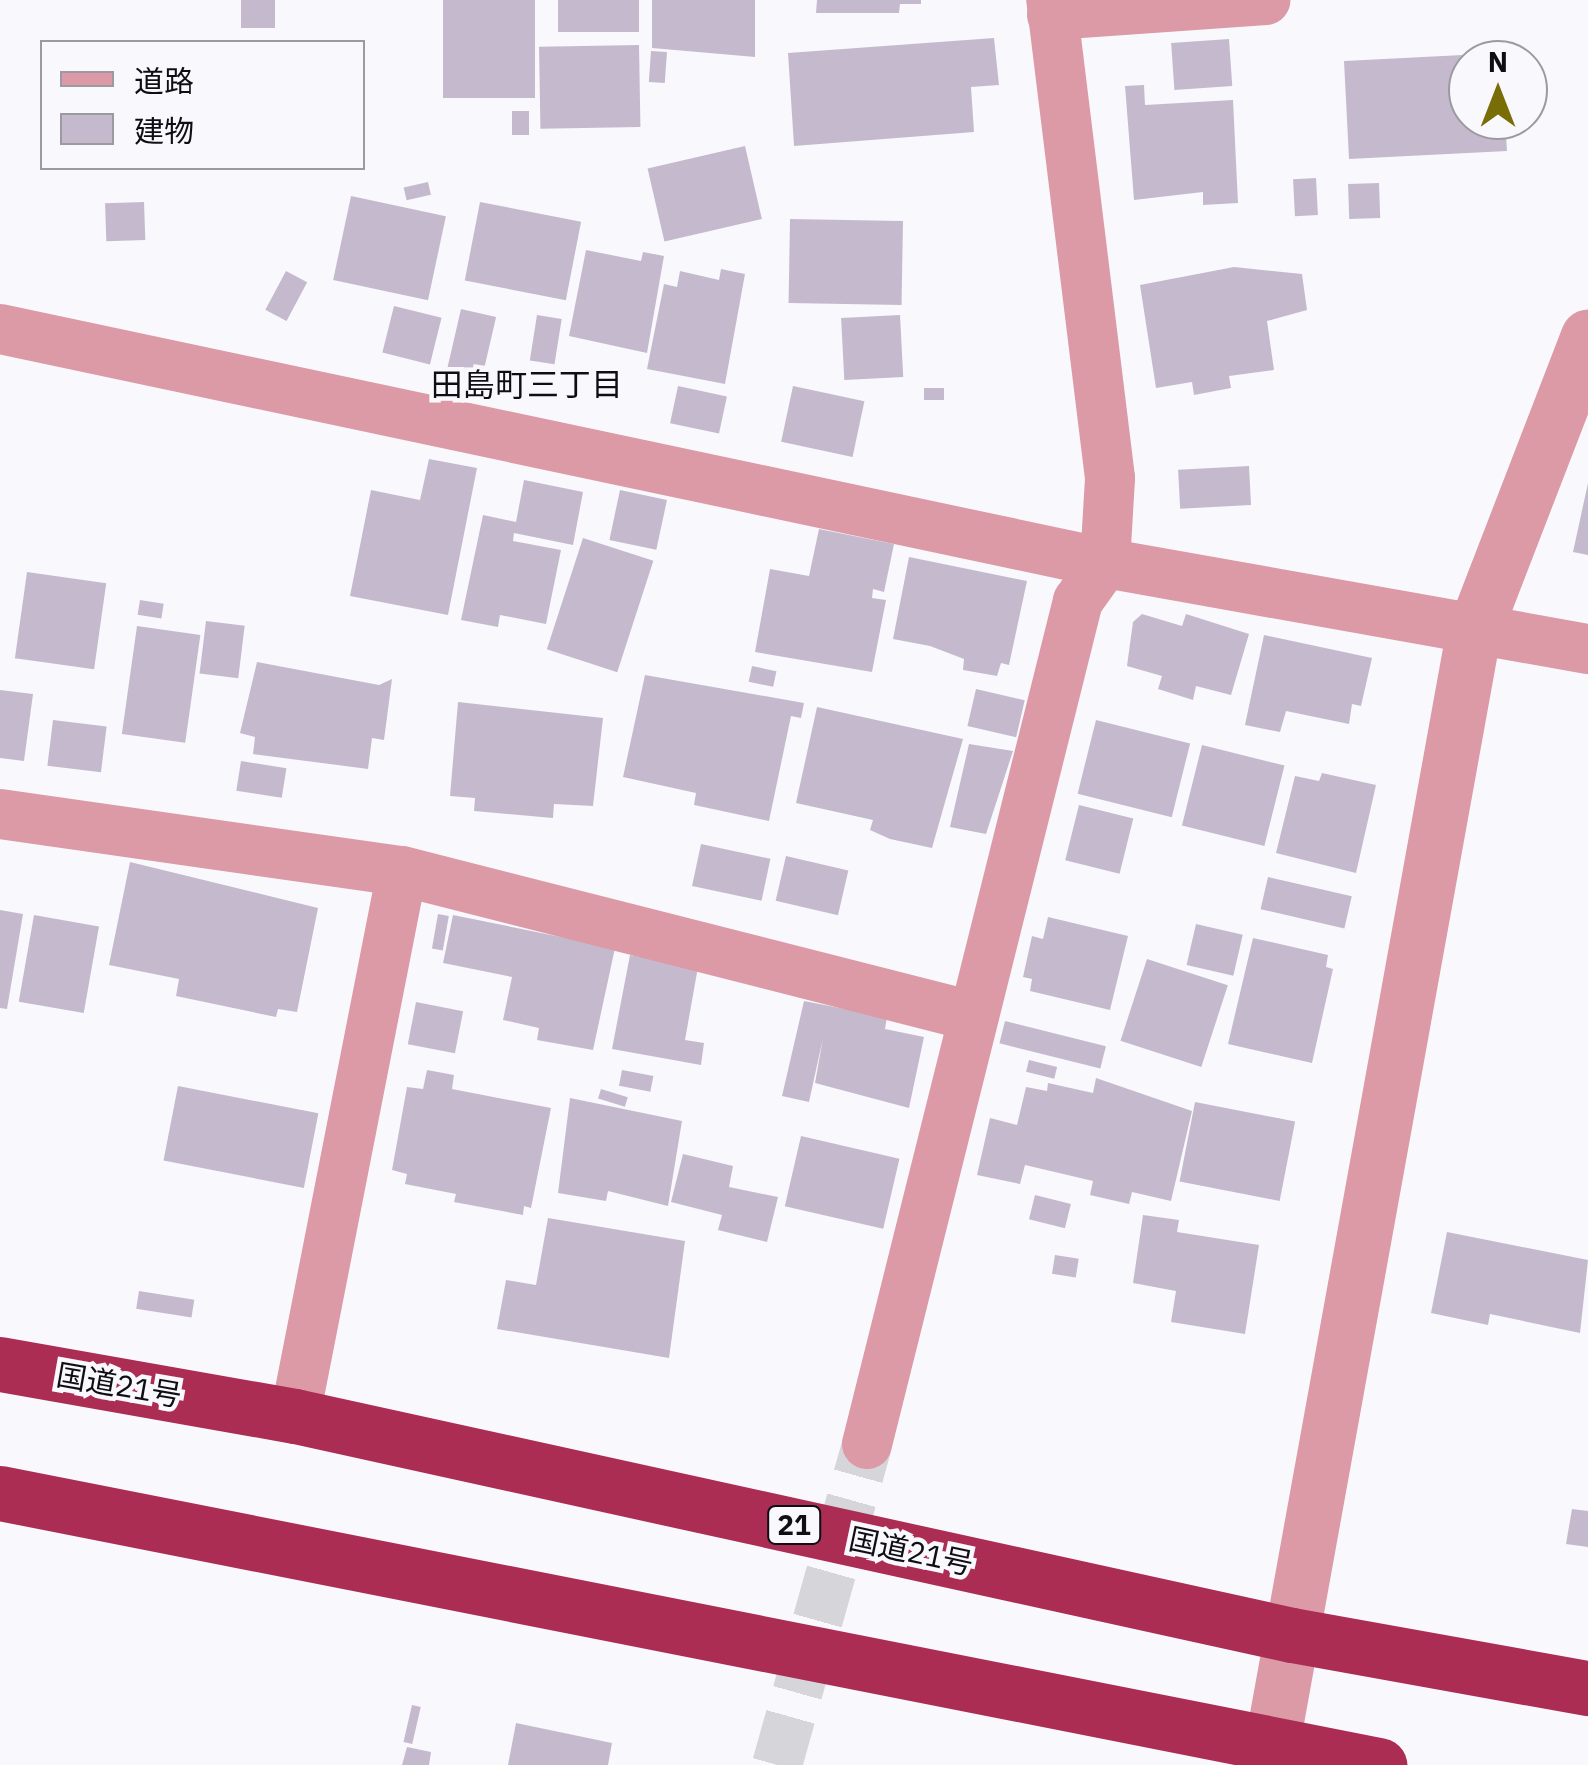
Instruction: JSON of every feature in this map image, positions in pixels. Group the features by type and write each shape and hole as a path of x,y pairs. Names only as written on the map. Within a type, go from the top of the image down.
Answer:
{"highway":[{"name":"国道21号","path":"0,1364 295,1416 1292,1634 1588,1688"},
{"path":"0,1492 1270,1754 1379,1765"}],"street":[{"path":"867,1444 1078,601 1105,564 1110,478 1052,8 1265,0"},
{"path":"0,329 1105,564 1473,634 1588,648"},
{"path":"1270,1754 1473,634 1588,336"},
{"path":"0,814 402,871 972,1016"},
{"path":"295,1416 402,871"}],"building":[{"path":"241,0 275,0 275,28 241,28"},
{"path":"443,0 535,0 535,98 443,98"},
{"path":"558,0 639,0 639,32 558,32"},
{"path":"652,0 755,0 755,57 652,48"},
{"path":"817,0 921,0 921,4 900,4 899,13 816,13"},
{"path":"994,38 999,85 971,87 974,132 794,146 788,53"},
{"path":"1229,39 1232,86 1174,90 1171,43"},
{"path":"639,45 640,127 540,129 539,47"},
{"path":"651,51 667,52 665,83 649,82"},
{"path":"1448,56 1448,140 1506,140 1507,151 1349,159 1344,61"},
{"path":"1144,85 1145,105 1233,100 1238,203 1203,205 1203,192 1134,200 1125,86"},
{"path":"512,111 529,111 529,135 512,135"},
{"path":"745,146 762,219 664,242 648,168"},
{"path":"1316,178 1318,215 1295,216 1293,179"},
{"path":"428,182 431,195 407,200 404,188"},
{"path":"1379,183 1380,218 1349,219 1348,184"},
{"path":"351,196 446,216 428,300 333,280"},
{"path":"144,202 145,240 106,241 105,203"},
{"path":"480,202 581,222 566,300 465,281"},
{"path":"790,219 903,221 902,305 789,303"},
{"path":"586,250 641,261 643,252 664,256 647,353 569,336"},
{"path":"1234,267 1302,274 1307,310 1267,321 1274,370 1229,376 1231,388 1194,395 1192,382 1156,388 1140,285"},
{"path":"721,269 745,274 725,384 647,369 664,284 677,287 680,271 719,280"},
{"path":"286,271 307,282 287,321 265,310"},
{"path":"394,306 442,318 430,364 382,353"},
{"path":"461,309 496,317 481,384 445,376"},
{"path":"537,315 562,319 554,364 530,360"},
{"path":"900,315 903,377 844,380 841,318"},
{"path":"678,386 727,396 719,434 670,423"},
{"path":"793,386 864,401 853,457 781,442"},
{"path":"924,388 944,388 944,400 924,400"},
{"path":"429,459 477,468 448,615 350,596 371,490 420,500"},
{"path":"1249,466 1251,505 1180,509 1178,470"},
{"path":"524,480 583,492 573,545 514,533 513,541 561,550 546,624 500,615 498,627 461,620 483,515 516,522"},
{"path":"1588,483 1588,555 1573,552"},
{"path":"620,490 667,500 656,550 609,540"},
{"path":"819,529 894,544 884,592 873,589 872,598 886,600 872,672 755,652 770,569 809,576"},
{"path":"583,538 653,561 617,672 547,649"},
{"path":"909,557 1027,581 1009,665 1001,663 997,676 963,670 964,659 930,646 893,639"},
{"path":"27,572 106,583 94,669 15,658"},
{"path":"140,600 164,604 161,619 138,615"},
{"path":"1142,614 1182,626 1186,614 1249,634 1231,695 1196,686 1193,700 1158,689 1162,676 1127,666 1133,622"},
{"path":"206,621 245,626 238,678 200,674"},
{"path":"137,626 200,635 185,743 122,734"},
{"path":"1264,635 1372,658 1361,706 1352,704 1349,724 1286,711 1280,732 1245,725"},
{"path":"257,662 379,685 392,679 384,740 372,738 368,769 253,754 255,737 240,733"},
{"path":"752,666 776,671 773,687 749,682"},
{"path":"645,675 804,703 801,718 791,716 769,821 694,805 696,793 623,777"},
{"path":"976,689 1025,700 1016,737 967,726"},
{"path":"0,690 33,694 24,761 0,758"},
{"path":"458,702 603,718 593,806 554,804 553,818 474,811 475,798 450,796"},
{"path":"817,707 963,739 932,848 890,839 870,830 873,820 796,803"},
{"path":"53,720 107,727 101,772 47,766"},
{"path":"1096,720 1190,743 1172,817 1078,794"},
{"path":"969,744 1013,751 986,834 950,827"},
{"path":"1202,745 1284,766 1264,846 1182,826"},
{"path":"241,761 286,768 282,798 236,791"},
{"path":"1322,773 1376,785 1356,873 1276,853 1295,776 1319,781"},
{"path":"1079,805 1133,819 1120,874 1065,860"},
{"path":"701,844 770,859 762,901 692,886"},
{"path":"786,856 848,870 838,915 776,901"},
{"path":"130,862 318,908 297,1012 278,1009 276,1017 176,996 179,979 109,965"},
{"path":"1268,877 1352,896 1344,929 1261,909"},
{"path":"0,910 23,914 7,1009 0,1008"},
{"path":"438,914 449,916 443,950 432,948"},
{"path":"34,915 99,926 84,1013 19,1002"},
{"path":"453,915 615,948 593,1050 537,1040 539,1028 503,1020 512,977 443,963"},
{"path":"1048,917 1128,936 1110,1010 1030,991 1032,979 1023,977 1032,936 1043,939"},
{"path":"1196,924 1243,935 1233,976 1187,965"},
{"path":"1253,938 1328,955 1326,967 1333,969 1312,1063 1228,1044"},
{"path":"630,955 698,967 685,1040 704,1043 701,1065 612,1049"},
{"path":"1147,959 1228,985 1201,1067 1120,1041"},
{"path":"804,1001 887,1017 885,1029 924,1037 909,1108 815,1083 823,1038 809,1102 782,1096"},
{"path":"416,1002 463,1011 455,1053 408,1044"},
{"path":"1005,1021 1106,1046 1100,1068 999,1043"},
{"path":"1029,1060 1057,1067 1054,1079 1026,1072"},
{"path":"427,1070 454,1075 452,1089 551,1108 531,1208 524,1206 523,1215 454,1202 456,1194 405,1184 407,1174 392,1170 407,1087 423,1089"},
{"path":"622,1070 653,1076 650,1092 619,1086"},
{"path":"1096,1078 1192,1111 1171,1201 1132,1192 1129,1204 1090,1195 1093,1181 1025,1165 1020,1184 977,1175 990,1118 1017,1125 1026,1087 1047,1091 1048,1083 1093,1093"},
{"path":"178,1086 318,1113 304,1188 163,1161"},
{"path":"601,1089 628,1097 625,1107 598,1099"},
{"path":"570,1098 682,1121 668,1206 608,1191 606,1201 558,1193"},
{"path":"1195,1102 1295,1121 1280,1201 1180,1182"},
{"path":"801,1136 899,1159 883,1229 785,1206"},
{"path":"683,1154 733,1166 729,1187 778,1197 767,1242 718,1230 722,1215 671,1202"},
{"path":"1035,1195 1071,1204 1065,1228 1029,1219"},
{"path":"1143,1215 1179,1220 1177,1232 1259,1245 1245,1334 1171,1322 1176,1291 1133,1283"},
{"path":"548,1218 685,1241 669,1358 497,1329 506,1280 536,1285"},
{"path":"1447,1232 1588,1260 1580,1333 1490,1314 1488,1325 1431,1313"},
{"path":"1055,1255 1079,1259 1076,1278 1052,1274"},
{"path":"139,1291 194,1300 191,1318 136,1309"},
{"path":"1572,1509 1588,1511 1588,1547 1566,1544"},
{"path":"412,1705 421,1707 412,1744 403,1742"},
{"path":"516,1723 612,1743 608,1765 508,1765"},
{"path":"407,1747 431,1752 429,1765 402,1765"}],"tunnel":[{"path":"777,1765 867,1444"}],"district":[{"name":"田島町三丁目","path":"527,384"}]}
